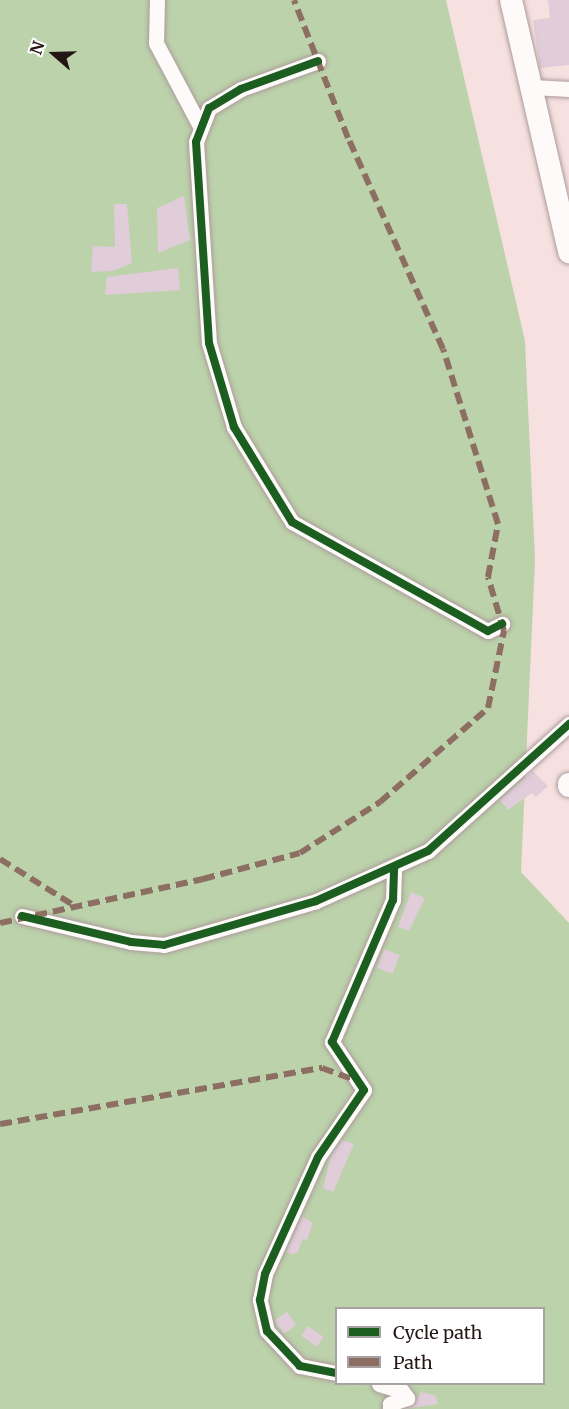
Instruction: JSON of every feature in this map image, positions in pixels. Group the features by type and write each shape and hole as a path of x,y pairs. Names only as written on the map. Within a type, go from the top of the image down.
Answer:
{"main road":[{"path":"511,0 569,252"}],"street":[{"path":"157,0 156,43 201,128"},
{"path":"318,61 241,89 209,108 195,142 209,343 234,427 292,522 488,631 502,624"},
{"path":"532,87 569,89"},
{"path":"22,916 164,945 316,901 428,851 569,724"},
{"path":"335,1373 300,1366 267,1331 260,1300 265,1274 318,1157 364,1090 332,1042 393,900 394,867"},
{"path":"385,1385 402,1391 407,1398 390,1404 390,1409"}],"green space":[{"path":"0,0 446,0 525,341 535,560 521,872 569,923 569,1409 0,1409"}],"building":[{"path":"548,0 569,0 569,65 540,68 533,20 550,18"},
{"path":"184,196 190,240 158,253 157,208"},
{"path":"114,204 127,204 132,263 113,271 91,272 93,246 115,247"},
{"path":"178,268 180,290 105,295 107,277"},
{"path":"533,771 548,786 536,797 532,793 508,810 500,800"},
{"path":"411,892 425,898 409,931 398,927"},
{"path":"384,949 400,955 393,974 377,968"},
{"path":"342,1140 354,1144 333,1192 323,1188 331,1155"},
{"path":"302,1216 313,1223 307,1240 303,1239 297,1253 291,1254 286,1252"},
{"path":"287,1312 296,1325 284,1334 275,1321"},
{"path":"308,1326 324,1337 317,1347 301,1336"},
{"path":"421,1392 436,1396 438,1404 405,1409 414,1404"}],"marked path":[{"path":"0,923 203,879 300,853 380,802 488,708 504,631 488,577 498,524 443,349 348,138 294,0"},
{"path":"0,859 73,905"},
{"path":"0,1124 322,1068 355,1080"}],"cycle path":[{"path":"318,61 241,89 209,108 196,142 209,343 234,427 292,522 488,631 502,624"},
{"path":"22,916 131,942 164,945 316,901 428,851 569,724"},
{"path":"335,1373 300,1366 267,1331 260,1300 265,1274 318,1157 364,1090 332,1042 393,900 394,867"}]}
